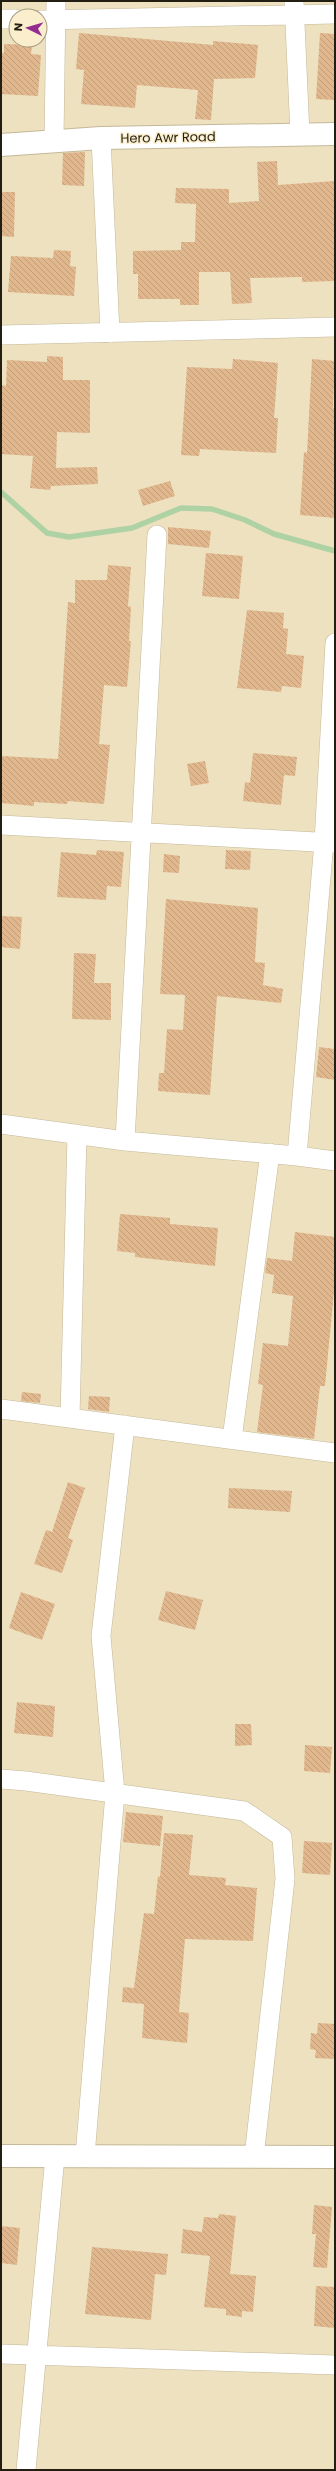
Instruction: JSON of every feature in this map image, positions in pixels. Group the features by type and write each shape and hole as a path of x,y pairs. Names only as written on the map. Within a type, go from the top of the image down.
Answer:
{"main road":[{"name":"Hero Awr Road","path":"1,145 54,140 100,138 335,134"},
{"path":"1,2156 335,2157"}],"street":[{"path":"48,18 56,1"},
{"path":"294,8 300,135"},
{"path":"48,20 294,8 335,14"},
{"path":"48,37 54,140"},
{"path":"100,138 110,333"},
{"path":"1,335 335,326"},
{"path":"125,1141 157,534"},
{"path":"297,1156 330,843 335,643"},
{"path":"1,825 140,834 330,843"},
{"path":"1,1124 125,1141 270,1153 335,1161"},
{"path":"70,1418 77,1134"},
{"path":"232,1439 270,1153"},
{"path":"1,1409 335,1453"},
{"path":"85,2156 115,1793 101,1636 126,1425"},
{"path":"1,1779 244,1811 282,1837 285,1879 254,2157"},
{"path":"26,2470 55,2156"},
{"path":"1,2354 335,2365"}],"building":[{"path":"79,33 213,45 213,41 258,45 255,78 214,79 211,120 195,119 198,90 137,85 135,108 81,104 84,70 76,69"},
{"path":"320,33 335,34 335,100 316,99"},
{"path":"4,44 8,44 8,48 32,48 31,54 41,55 38,96 1,94 1,53 4,53"},
{"path":"85,152 84,186 62,185 63,153"},
{"path":"277,161 278,185 335,181 335,281 302,282 302,277 250,278 252,303 232,304 230,272 199,272 199,305 180,305 180,299 138,299 138,274 133,274 133,251 181,250 181,242 195,242 196,204 175,203 176,188 229,189 229,203 259,201 257,162"},
{"path":"1,192 15,192 14,237 1,236"},
{"path":"54,250 71,251 70,266 76,267 74,296 8,292 11,256 53,258"},
{"path":"47,356 63,357 63,380 90,380 90,433 57,432 56,468 97,467 98,484 51,486 50,490 30,488 33,456 1,454 1,385 6,386 7,360 47,362"},
{"path":"233,359 278,363 274,418 278,418 276,453 200,449 199,456 181,455 187,367 232,369"},
{"path":"312,359 335,361 333,408 335,408 335,518 300,515 304,452 307,453"},
{"path":"170,481 175,496 143,506 138,490"},
{"path":"168,527 211,531 209,548 168,544"},
{"path":"206,553 243,556 239,599 202,596"},
{"path":"108,565 131,567 128,606 131,607 129,641 131,641 127,687 104,685 99,744 110,745 104,804 68,801 67,804 34,802 34,806 1,803 1,756 58,759 68,602 75,603 75,580 107,580"},
{"path":"247,610 284,613 283,628 288,629 286,654 304,656 301,688 282,686 281,692 237,688"},
{"path":"253,753 297,757 295,776 284,775 281,805 243,801 245,782 250,783"},
{"path":"205,761 209,783 191,786 187,764"},
{"path":"97,850 124,852 121,887 107,886 106,900 57,897 61,852 96,855"},
{"path":"226,850 251,851 250,870 225,869"},
{"path":"164,854 180,856 179,873 163,872"},
{"path":"166,899 258,908 255,962 265,963 263,985 283,989 281,1003 217,996 210,1095 158,1091 159,1073 164,1073 167,1029 183,1030 185,995 160,994"},
{"path":"1,916 22,917 20,949 1,947"},
{"path":"74,953 96,954 94,983 111,983 111,1020 72,1019"},
{"path":"319,1047 335,1049 335,1080 316,1077"},
{"path":"120,1214 170,1218 170,1224 218,1228 215,1266 135,1257 135,1253 117,1251"},
{"path":"295,1232 335,1237 335,1281 325,1386 320,1386 314,1439 257,1432 263,1385 258,1384 263,1343 288,1346 293,1296 272,1293 274,1275 265,1273 267,1258 292,1261"},
{"path":"22,1392 41,1394 40,1403 21,1401"},
{"path":"89,1396 110,1397 109,1412 88,1409"},
{"path":"68,1482 85,1488 68,1538 73,1540 62,1573 34,1564 46,1530 52,1532"},
{"path":"229,1488 292,1491 290,1512 228,1508"},
{"path":"166,1591 203,1600 195,1630 158,1620"},
{"path":"21,1592 55,1604 42,1640 9,1628"},
{"path":"17,1702 55,1706 53,1737 14,1733"},
{"path":"235,1724 251,1724 252,1745 235,1746"},
{"path":"305,1745 332,1747 330,1773 304,1771"},
{"path":"126,1812 163,1816 160,1846 123,1842"},
{"path":"164,1833 193,1835 189,1875 226,1878 225,1885 257,1888 253,1941 185,1939 179,2012 189,2013 187,2043 142,2038 144,2004 122,2002 123,1987 134,1988 144,1913 154,1914 158,1876 160,1877"},
{"path":"304,1841 332,1843 330,1875 302,1873"},
{"path":"318,2023 335,2024 335,2059 315,2058 316,2050 310,2049 311,2033 317,2034"},
{"path":"314,2205 332,2207 327,2268 313,2267 316,2234 312,2234"},
{"path":"219,2214 236,2216 230,2274 256,2276 253,2312 242,2311 242,2317 226,2315 226,2309 204,2307 210,2256 181,2253 183,2229 202,2232 204,2217 218,2218"},
{"path":"1,2226 20,2228 17,2265 1,2263"},
{"path":"92,2247 168,2254 166,2275 155,2274 151,2320 85,2314"},
{"path":"316,2286 335,2287 335,2328 314,2326"}],"waterway":[{"path":"1,492 47,533 69,537 132,528 181,508 212,509 245,520 274,534 335,551"}]}
